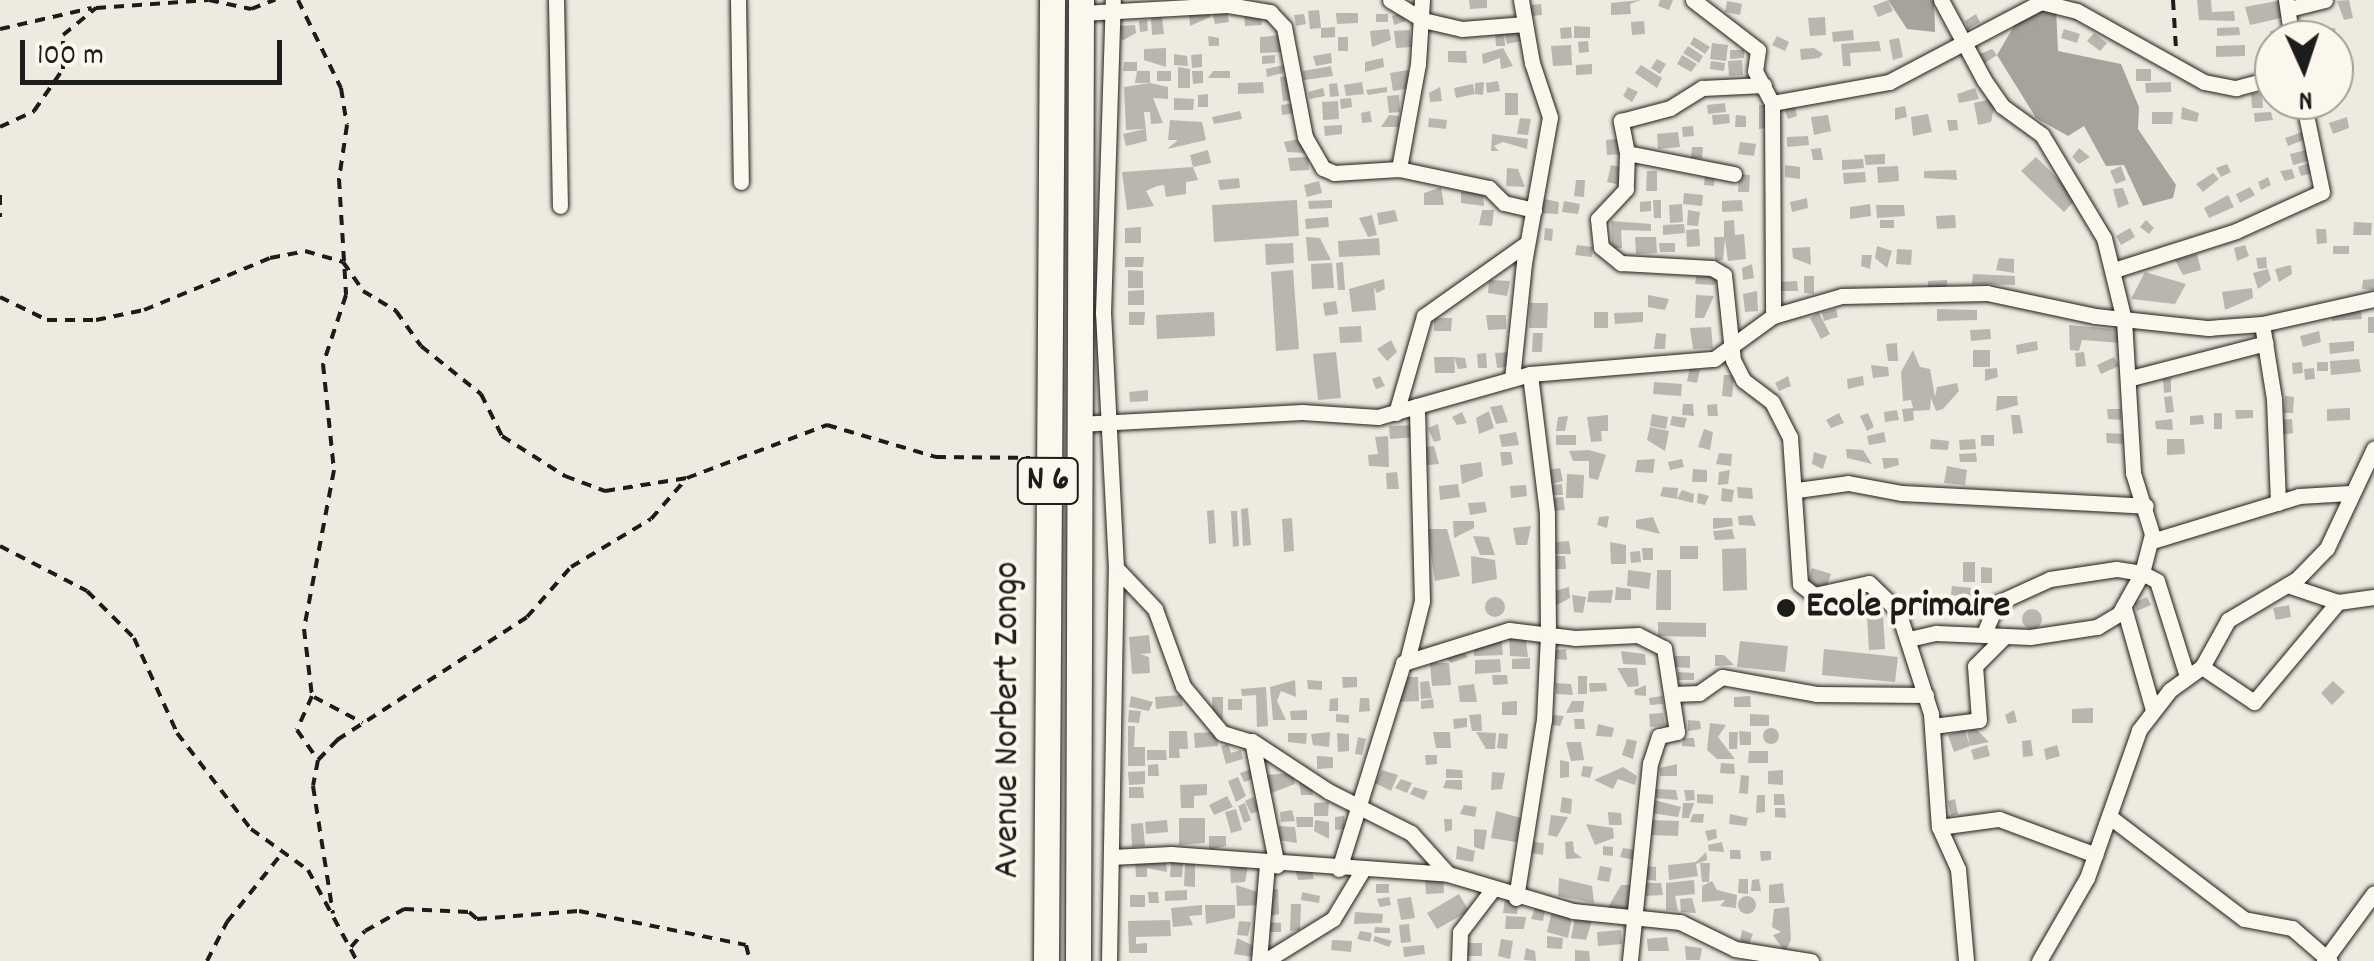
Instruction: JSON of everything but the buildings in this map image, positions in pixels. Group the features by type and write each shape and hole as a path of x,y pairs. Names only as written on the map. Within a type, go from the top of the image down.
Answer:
{"main road":[{"name":"Avenue Norbert Zongo","path":"1046,961 1052,0"},
{"name":"Avenue Norbert Zongo","path":"1078,961 1081,6"}],"street":[{"path":"556,0 560,206"},
{"path":"738,0 742,182"},
{"path":"1390,0 1423,20 1462,28 1525,24"},
{"path":"1399,169 1423,20 1422,0"},
{"path":"1512,378 1527,243 1550,118 1521,0"},
{"path":"1694,0 1758,50 1755,71 1772,103 1772,316"},
{"path":"1909,638 1984,633 2004,638 2097,627 2124,608 2142,573 2152,541 2146,506 2133,473 2132,378 2114,270 2080,190 2042,134 2002,106 1941,0"},
{"path":"2288,4 2325,0"},
{"path":"1772,103 1854,94 1964,45 2023,8 2055,1 2177,68 2223,87 2254,82"},
{"path":"1081,6 1228,5 1270,12 1284,27 1306,137 1323,168 1334,173 1399,169 1488,188 1504,203 1534,210"},
{"path":"1110,961 1116,568 1103,314 1113,6"},
{"path":"1764,85 1702,88 1670,108 1627,117 1620,128 1627,153 1626,190 1598,218 1601,247 1621,264 1717,270 1726,281 1732,350 1740,376 1766,394 1783,420 1798,490 1800,584 1814,595 1848,584 1875,585 1898,611 1933,726 1940,827 1958,869 1966,961"},
{"path":"2114,270 2236,231 2322,192 2307,120"},
{"path":"1627,153 1734,174"},
{"path":"1396,413 1424,316 1527,243"},
{"path":"1079,424 1396,413 1530,374 1704,361 1732,350 1772,316 1828,298 1987,293 2124,320 2208,328 2262,324 2374,299"},
{"path":"2262,324 2278,503"},
{"path":"2132,378 2266,343"},
{"path":"1516,898 1544,720 1548,634 1546,513 1530,374"},
{"path":"1339,869 1408,661 1422,601 1417,406"},
{"path":"2038,961 2096,855 2127,756 2154,710 2194,672 2228,620 2287,585 2333,540 2350,493 2374,448"},
{"path":"1798,490 1848,482 1902,493 2146,506"},
{"path":"2152,541 2278,503 2350,493"},
{"path":"1116,568 1155,609 1193,704 1228,737 1252,741 1418,838 1448,874"},
{"path":"1984,633 1998,603 2050,578 2116,569 2142,573 2157,582 2194,672 2254,702 2338,602"},
{"path":"2287,585 2338,602 2374,597"},
{"path":"2124,608 2154,710"},
{"path":"1408,661 1490,632 1641,636 1664,648 1677,732 1659,736 1653,751 1631,918 1630,961"},
{"path":"1933,726 1979,720 1974,666 2004,638"},
{"path":"1673,694 1697,694 1722,677 1816,694 1926,695"},
{"path":"1252,741 1272,865 1262,961"},
{"path":"2110,818 2244,919 2292,928 2326,960 2374,893"},
{"path":"1940,827 2000,820 2096,855"},
{"path":"1112,857 1187,855 1272,865 1448,874 1516,898 1631,918 1680,922 1735,949 1811,961"},
{"path":"1262,961 1333,919 1362,871"},
{"path":"1459,961 1460,932 1492,890"}],"path":[{"path":"0,29 96,8 194,0 251,9 275,0"},
{"path":"298,0 341,88 347,125 339,179 346,295 323,364 334,470 304,629 312,696 297,730 318,760"},
{"path":"2172,0 2177,68"},
{"path":"0,127 34,111 63,68 63,35 96,8"},
{"path":"0,196 0,217"},
{"path":"0,297 46,320 79,322 144,310 270,258 305,251 342,262 364,291 396,310 421,346 481,394 502,436 565,476 605,491 687,478 826,425 936,457 1048,458"},
{"path":"333,912 313,786 318,760 363,723 528,617 570,567 651,519 687,478"},
{"path":"0,546 87,591 134,638 177,733 251,829 308,870 357,961"},
{"path":"312,696 363,723"},
{"path":"207,961 227,922 282,852"},
{"path":"351,947 365,930 404,910 470,912 476,919 579,911 746,945 750,961"}],"shaded area":[{"path":"1888,0 1934,0 1935,32 1907,29"},
{"path":"2048,6 2056,9 2058,51 2121,64 2139,107 2138,129 2176,185 2173,198 2143,206 2124,165 2106,166 2084,126 2068,136 2036,118 1997,55 2018,19"}],"place":[{"name":"Ecole primaire","path":"1786,608"}]}
